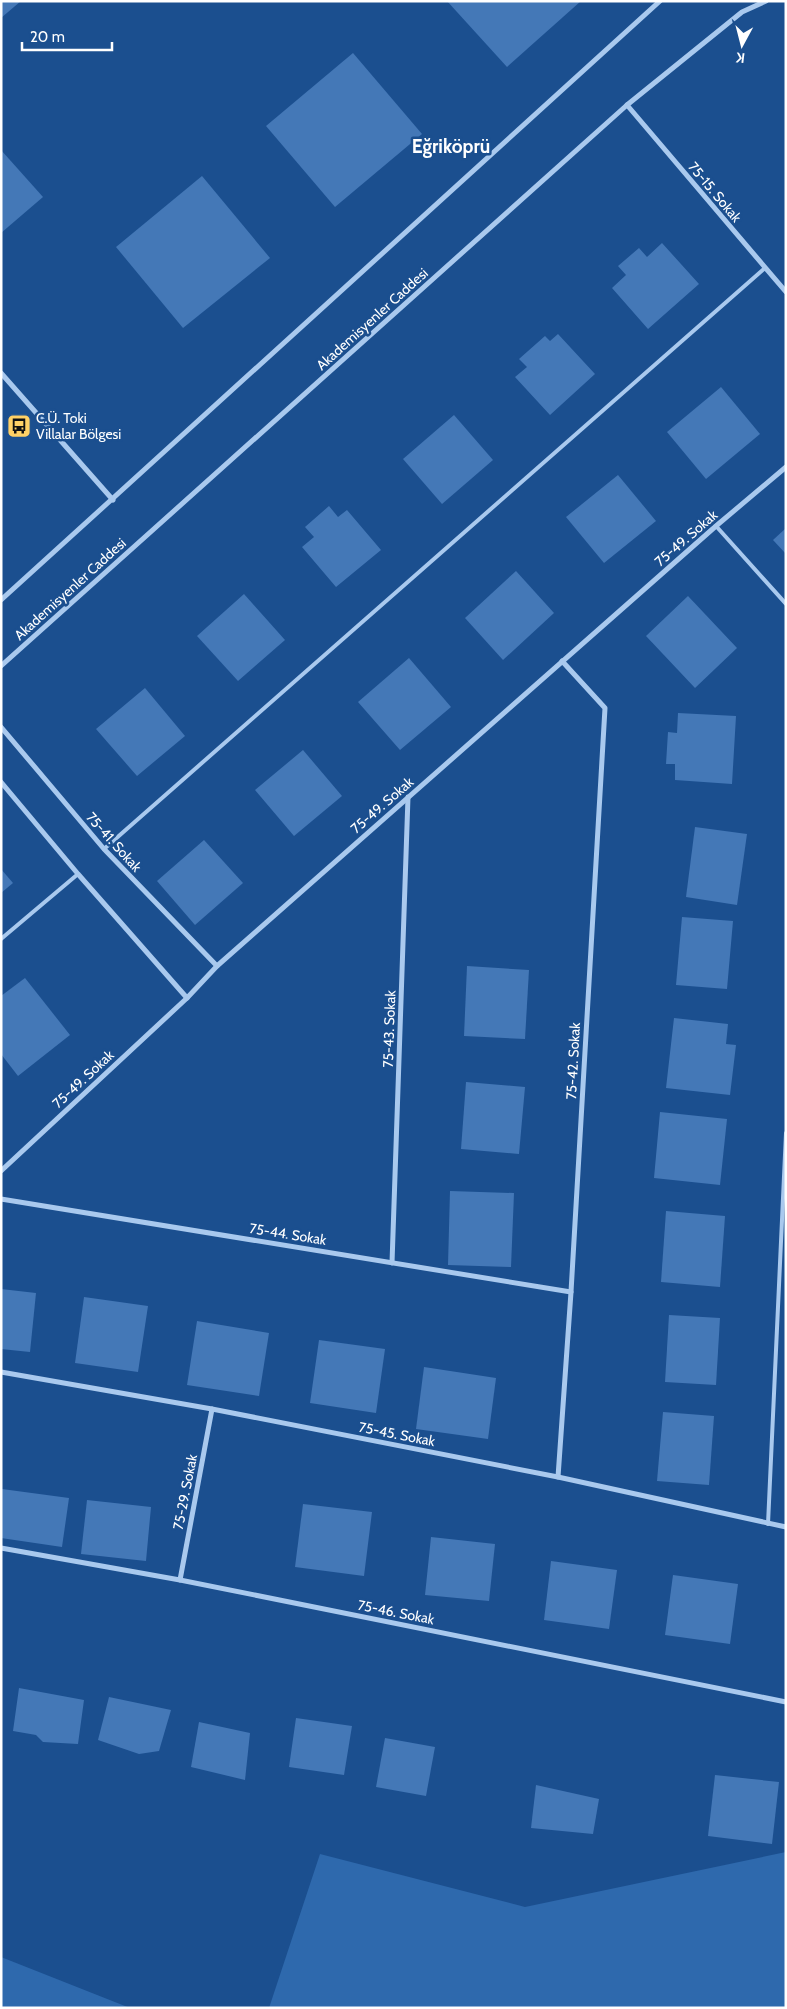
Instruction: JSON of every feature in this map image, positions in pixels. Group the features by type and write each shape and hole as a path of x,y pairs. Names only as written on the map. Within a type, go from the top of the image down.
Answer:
{"street":[{"path":"1,600 660,1"},
{"name":"Akademisyenler Caddesi","path":"1,666 627,105 742,12 766,1"},
{"name":"75-15. Sokak","path":"627,105 786,292"},
{"path":"1,373 113,500"},
{"name":"75-49. Sokak","path":"1,1171 187,998 217,966 562,661 786,467"},
{"name":"75-42. Sokak","path":"558,1477 571,1292 605,708 562,661"},
{"name":"75-41. Sokak","path":"1,728 104,849 217,966"},
{"path":"1,782 78,874 187,998"},
{"name":"75-43. Sokak","path":"392,1262 408,797"},
{"name":"75-44. Sokak","path":"1,1199 571,1292"},
{"name":"75-45. Sokak","path":"1,1372 212,1409 558,1477 786,1527"},
{"name":"75-29. Sokak","path":"180,1580 212,1409"},
{"name":"75-46. Sokak","path":"1,1548 180,1580 786,1702"}],"lane":[{"path":"104,849 765,268"},
{"path":"716,526 786,604"},
{"path":"1,939 78,874"},
{"path":"768,1524 786,1133"}],"shaded area":[{"path":"786,1852 786,2008 269,2008 320,1854 525,1907"},
{"path":"1,1957 130,2008 1,2008"}],"building":[{"path":"1,1 21,1 1,18"},
{"path":"447,1 581,1 507,67"},
{"path":"353,53 422,134 335,207 266,126"},
{"path":"1,150 43,197 1,233"},
{"path":"202,176 270,258 183,328 116,247"},
{"path":"662,243 699,284 648,329 612,288 626,275 618,266 639,248 647,257"},
{"path":"558,334 595,374 550,415 515,377 527,367 519,359 545,336 550,341"},
{"path":"721,387 760,434 706,479 667,432"},
{"path":"454,415 493,460 442,504 403,459"},
{"path":"618,475 656,521 604,563 566,517"},
{"path":"329,506 338,517 347,510 381,550 336,587 302,547 314,537 305,527"},
{"path":"786,528 786,554 773,540"},
{"path":"516,571 554,613 503,660 465,618"},
{"path":"244,594 285,640 238,681 197,636"},
{"path":"688,596 737,648 695,688 646,636"},
{"path":"409,658 451,707 400,750 358,702"},
{"path":"145,688 185,736 137,776 96,729"},
{"path":"678,713 736,716 732,784 675,780 675,764 666,764 668,732 677,733"},
{"path":"303,750 342,796 294,836 255,790"},
{"path":"695,827 747,834 737,905 686,897"},
{"path":"204,840 243,883 195,925 157,881"},
{"path":"1,869 13,883 1,893"},
{"path":"682,917 733,921 727,989 676,985"},
{"path":"467,966 529,970 525,1039 464,1036"},
{"path":"25,978 70,1035 18,1076 1,1054 1,996"},
{"path":"674,1018 728,1024 726,1044 736,1045 730,1095 666,1088"},
{"path":"466,1082 525,1087 519,1154 461,1149"},
{"path":"660,1112 727,1119 720,1185 654,1178"},
{"path":"450,1191 514,1193 511,1267 448,1265"},
{"path":"666,1211 725,1216 720,1287 661,1282"},
{"path":"1,1289 36,1293 30,1352 1,1349"},
{"path":"84,1297 148,1306 138,1372 75,1363"},
{"path":"669,1315 720,1318 716,1385 665,1382"},
{"path":"197,1321 269,1333 259,1396 187,1385"},
{"path":"319,1340 385,1349 376,1413 310,1403"},
{"path":"424,1367 496,1378 488,1439 416,1429"},
{"path":"663,1412 714,1416 709,1485 657,1481"},
{"path":"2,1489 69,1498 62,1547 1,1538"},
{"path":"87,1500 151,1507 146,1561 81,1554"},
{"path":"303,1504 372,1512 364,1576 295,1567"},
{"path":"431,1537 495,1544 489,1601 425,1595"},
{"path":"551,1561 617,1570 609,1629 544,1620"},
{"path":"673,1575 738,1584 730,1644 665,1635"},
{"path":"19,1688 84,1700 78,1744 43,1742 36,1735 13,1731"},
{"path":"109,1697 171,1710 159,1751 139,1754 98,1740"},
{"path":"296,1718 352,1726 344,1775 289,1767"},
{"path":"199,1722 250,1733 245,1780 191,1767"},
{"path":"385,1738 435,1747 426,1796 376,1787"},
{"path":"715,1775 779,1782 772,1844 708,1836"},
{"path":"536,1785 599,1799 593,1834 531,1828"}],"place":[{"name":"C.Ü. Toki Villalar Bölgesi","path":"19,426"}],"district":[{"name":"Eğriköprü","path":"451,146"}]}
